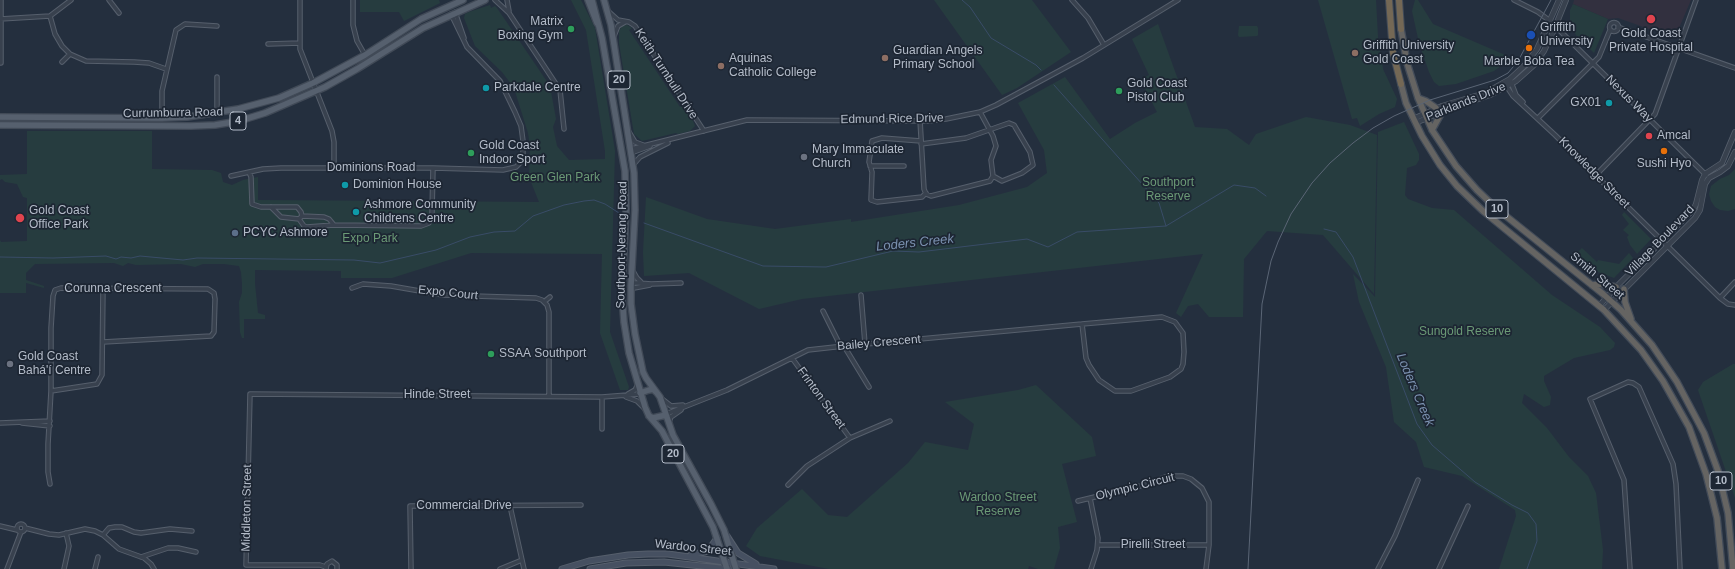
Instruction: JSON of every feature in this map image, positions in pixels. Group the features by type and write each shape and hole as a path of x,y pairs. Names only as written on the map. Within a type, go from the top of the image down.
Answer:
{"highway":[{"name":"10","path":"1389,0 1393,53 1401,84"},
{"name":"10","path":"1399,0 1401,29"},
{"name":"Smith Street","path":"1401,29 1407,63 1425,116 1432,130 1456,166 1484,198 1592,285 1632,321 1669,368 1686,396 1704,433 1718,471 1725,500 1731,537 1733,569"},
{"name":"Smith Street","path":"1401,84 1414,121 1427,146 1440,165 1466,195 1483,211 1601,308 1630,337 1656,370 1677,403 1689,427 1702,462 1712,497 1719,530 1722,569"},
{"path":"1418,98 1426,100 1436,108"},
{"path":"1432,130 1442,112"},
{"path":"1592,285 1600,284 1616,287"},
{"path":"1624,289 1625,302 1632,321"}],"main road":[{"name":"Currumburra Road","path":"0,117 162,118 217,113 259,104 313,83 365,56 414,23 463,0"},
{"name":"Currumburra Road","path":"0,125 191,126 215,125 239,121 265,113 316,91 357,70 414,33 453,13 485,0"},
{"path":"588,0 594,18 601,30"},
{"name":"Southport-Nerang Road","path":"592,0 601,30 622,153 626,196 622,286 625,332 640,394"},
{"name":"Southport-Nerang Road","path":"604,0 608,10 633,165 635,190 631,286 635,334 643,372 658,395"},
{"path":"449,6 453,13"},
{"path":"162,118 165,121 191,126"},
{"path":"622,153 631,151"},
{"path":"622,286 631,286"},
{"path":"640,394 653,389 658,395"},
{"name":"20","path":"640,394 648,413 662,431 717,538 728,569"},
{"name":"20","path":"658,395 666,414 668,425 724,530 736,569"},
{"path":"648,413 653,418 666,414"},
{"path":"724,530 738,553 762,567"},
{"path":"684,556 708,551 717,538"},
{"name":"Wardoo Street","path":"562,569 589,561 628,555 668,554 734,562 774,569"},
{"name":"Wardoo Street","path":"590,569 664,562 728,569"},
{"path":"700,565 710,569"}],"street":[{"path":"1,0 1,63"},
{"path":"1,19 50,16 71,0"},
{"path":"109,0 119,13"},
{"path":"300,0 300,49 332,131 334,142 334,168"},
{"path":"352,0 357,41 365,56"},
{"path":"495,0 509,13 560,90 564,130"},
{"path":"507,0 509,13"},
{"path":"1078,0 1074,2 1088,18 1104,45"},
{"name":"Edmund Rice Drive","path":"631,151 642,150 651,145 747,120 920,120 946,119 980,112 996,106 1104,45 1178,0"},
{"name":"Nexus Way","path":"1514,0 1538,12 1556,26 1707,176"},
{"name":"Parklands Drive","path":"1511,81 1541,43 1559,0"},
{"name":"Parklands Drive","path":"1414,121 1425,116 1480,99 1506,85 1537,61 1547,45 1566,0"},
{"path":"1596,175 1657,111 1696,0"},
{"name":"Keith Turnbull Drive","path":"608,10 617,19 626,21 635,26 704,131"},
{"name":"Dominions Road","path":"231,176 281,168 511,168 520,163 523,155 521,126 507,94 500,81 467,47 453,13"},
{"path":"50,16 55,34 62,46 70,54 86,61 149,63 166,69"},
{"name":"Keith Turnbull Drive","path":"613,39 617,27 626,21"},
{"path":"1538,118 1600,55 1610,30 1610,25 1613,23 1617,24 1618,27 1735,68"},
{"path":"162,118 162,91 176,30 185,24 217,26"},
{"path":"1610,30 1615,32 1618,27"},
{"path":"268,44 300,43"},
{"path":"62,62 70,54"},
{"path":"217,76 217,113"},
{"name":"Knowledge Street","path":"1511,81 1516,95 1526,106 1720,298 1728,304 1735,306"},
{"name":"Parklands Drive","path":"1425,116 1436,108 1477,96 1506,85"},
{"name":"Knowledge Street","path":"1506,85 1514,96 1526,106"},
{"path":"926,193 932,196 990,181 993,176 991,160 996,146 990,130 980,112"},
{"path":"920,120 926,193"},
{"path":"926,193 922,196 877,202 871,200 872,172 869,162 872,141 882,138 921,142 966,138 1009,123 1014,125 1030,152 1033,165 1022,173 1002,181 993,176"},
{"path":"627,125 635,142 651,145"},
{"path":"1707,176 1722,163 1735,132"},
{"name":"Edmund Rice Drive","path":"633,165 640,158 674,139"},
{"path":"1707,176 1720,172 1728,166 1735,152"},
{"path":"870,166 904,166"},
{"path":"249,172 251,177 252,204 255,206 296,207 301,212 300,218 304,226 307,227 334,225 421,226 428,223 432,213 433,168"},
{"name":"Village Boulevard","path":"1609,300 1616,287 1693,210 1696,204 1698,189 1707,176"},
{"name":"Village Boulevard","path":"1601,308 1624,289 1698,213 1702,202 1703,188 1707,176"},
{"path":"271,207 281,218 324,217 329,219 334,225"},
{"path":"632,266 635,276 642,283"},
{"path":"1720,298 1735,282"},
{"path":"631,286 634,283 681,283"},
{"name":"Expo Court","path":"352,288 362,284 392,286 443,295 536,298 545,301"},
{"path":"631,286 634,288 651,284"},
{"name":"Corunna Crescent","path":"50,484 48,472 51,391 51,328 54,292 61,288 103,288 208,289 214,293 214,332 210,336 103,342"},
{"path":"51,391 97,384 102,375 103,288"},
{"path":"861,295 865,344"},
{"path":"549,395 549,312 545,301 550,297"},
{"path":"823,311 869,387"},
{"name":"Bailey Crescent","path":"666,414 688,404 727,390 808,350 843,346 1082,324 1162,317 1175,322 1183,334 1183,364 1180,369 1170,376 1131,391 1115,392 1099,380 1089,365 1086,358 1082,324"},
{"name":"Frinton Street","path":"792,358 850,438"},
{"path":"1630,569 1624,480 1590,399 1628,382 1639,387 1673,464 1676,484 1680,569"},
{"path":"623,396 635,390 638,384"},
{"name":"Hinde Street","path":"250,394 549,395 602,397 640,394"},
{"name":"Middleton Street","path":"250,394 246,565 320,565 326,568"},
{"name":"Bailey Crescent","path":"658,395 671,406 688,404"},
{"name":"Hinde Street","path":"623,396 637,401 648,413"},
{"path":"602,397 602,429"},
{"path":"668,425 671,417 688,404"},
{"path":"0,423 50,421"},
{"path":"788,485 808,466 850,438 890,422"},
{"path":"17,423 50,426"},
{"name":"Olympic Circuit","path":"1078,501 1140,486 1168,476 1188,478 1202,488 1209,502 1209,545 1206,569"},
{"path":"1378,569 1395,536 1418,480"},
{"path":"1090,498 1096,525 1098,545 1091,569"},
{"name":"Commercial Drive","path":"411,569 410,506 581,505"},
{"path":"510,506 524,569"},
{"path":"1439,569 1468,506"},
{"path":"7,569 19,531 18,526 20,524 24,525 25,528 49,534 66,533 85,529 95,530 119,549 141,557 151,564 154,569"},
{"path":"0,526 19,531 24,531 25,528"},
{"path":"103,535 109,528 115,527 122,527 141,533 170,529 192,531"},
{"path":"64,569 69,546 66,533"},
{"name":"Pirelli Street","path":"1098,545 1209,545"},
{"path":"141,557 174,548 196,552"},
{"path":"95,569 98,557"},
{"path":"500,569 522,560"},
{"path":"326,568 329,562 334,562 337,564 337,569"}],"shaded area":[{"name":"Gold Coast Private Hospital","path":"1574,0 1691,0 1676,35 1672,37 1618,18 1608,19 1573,4"}],"green space":[{"path":"360,0 439,0 440,3 404,21 399,12 360,12"},
{"path":"571,0 581,0 595,28 615,151 610,332 629,387 628,390 620,390 600,333 602,254 471,253 392,278 341,278 341,271 255,270 258,313 265,315 265,319 244,319 244,338 242,338 240,332 239,302 242,293 242,284 239,266 203,264 195,267 181,264 136,265 128,263 123,266 114,263 35,264 26,273 26,280 44,286 44,288 26,283 26,293 0,293 0,240 1,242 27,241 27,198 23,197 17,184 5,182 2,179 0,180 0,175 27,174 27,131 152,131 152,169 212,170 221,173 223,182 232,185 243,180 258,177 258,200 539,202 529,177 530,146 528,133 514,88 502,72 475,46 464,18 465,14 469,12 490,5 491,8 495,6 497,8 550,86 556,119 553,127 557,146 569,160 605,159 586,30"},
{"path":"934,0 1032,0 1071,52 1017,88 1002,95"},
{"name":"Griffith University Gold Coast","path":"1318,0 1376,0 1378,37 1383,69 1397,99 1395,107 1379,114 1360,126 1357,118 1352,119"},
{"path":"1415,0 1418,0 1433,24 1510,57 1508,61 1494,71 1456,84 1439,86 1434,82 1429,72 1419,43 1412,11"},
{"path":"1573,4 1608,19 1594,53 1576,35 1570,23 1570,10"},
{"name":"Southport Reserve","path":"1158,24 1195,127 1227,129 1249,145 1256,134 1306,117 1350,125 1377,135 1374,294 1323,235 1267,231 1244,259 1243,317 1209,317 1198,304 1188,306 1181,317 1176,313 1203,254 802,299 759,309 689,273 644,276 643,252 646,197 707,219 775,229 851,219 851,222 959,205 1027,187 1047,173 1044,150 1018,103 1065,77 1110,139 1135,123 1157,112 1140,79 1149,75 1132,39"},
{"path":"627,25 632,28 629,30 680,107 684,105 691,116 695,126 690,131 642,141 634,134 619,43 619,31 622,26"},
{"path":"1239,26 1257,26 1258,35 1239,37"},
{"name":"Sungold Reserve","path":"1404,122 1419,154 1419,160 1416,165 1407,168 1405,195 1408,199 1432,208 1454,210 1552,295 1600,327 1615,343 1614,347 1610,350 1574,358 1544,376 1544,381 1551,397 1550,405 1544,407 1524,394 1522,403 1547,428 1569,457 1588,476 1596,493 1603,550 1602,569 1499,569 1516,516 1515,510 1462,476 1424,467 1416,442 1394,422 1386,367 1359,302 1353,274 1375,297 1378,132"},
{"path":"1735,169 1735,209 1728,211 1720,210 1715,207 1711,201 1709,194 1711,186 1720,179 1729,175"},
{"path":"1624,212 1651,239 1637,254 1630,245 1627,237 1629,235 1623,230 1629,224 1622,215"},
{"path":"1582,248 1597,262 1598,260 1619,264 1629,253 1633,258 1614,278 1598,272 1575,255"},
{"path":"1735,364 1735,498 1698,390 1703,382"},
{"name":"Wardoo Street Reserve","path":"1036,385 1092,437 1096,456 1062,464 1077,522 1058,527 1060,548 1054,569 1038,569 1029,566 1028,569 829,569 760,556 746,546 757,528 802,489 828,515 847,517 908,463 925,442 968,450 974,424 945,402 1018,390"}],"waterway":[{"name":"Loders Creek","path":"962,0 970,7 991,38 1036,65 1041,70"},
{"name":"Loders Creek","path":"1054,85 1159,203 1166,226"},
{"name":"Loders Creek","path":"644,223 763,266 826,267 893,251 919,252 1027,239 1048,247 1077,232 1166,226 1234,185 1255,188 1266,196"},
{"path":"0,257 53,258 106,256 116,259 121,257 131,258 140,256 183,260 197,258 354,260 380,263 436,250 470,237 494,232 515,231 533,216 564,205 594,200 605,204 619,213"},
{"name":"Loders Creek","path":"1324,229 1336,232 1353,257 1417,424 1432,445 1475,482 1528,513 1536,524 1537,541 1527,569"}],"tram line":[{"path":"1248,569 1262,304 1271,261 1291,214 1312,183 1330,163 1373,128 1394,116 1430,100 1495,80 1508,73 1518,61 1551,0"}],"place":[{"name":"Gold Coast Private Hospital","path":"1651,19"},
{"name":"Matrix Boxing Gym","path":"571,29"},
{"name":"Griffith University","path":"1531,35"},
{"name":"Marble Boba Tea","path":"1529,48"},
{"name":"Griffith University Gold Coast","path":"1355,53"},
{"name":"Guardian Angels Primary School","path":"885,58"},
{"name":"Aquinas Catholic College","path":"721,66"},
{"name":"Parkdale Centre","path":"486,88"},
{"name":"Gold Coast Pistol Club","path":"1119,91"},
{"name":"GX01","path":"1609,103"},
{"name":"Amcal","path":"1649,136"},
{"name":"Sushi Hyo","path":"1664,151"},
{"name":"Gold Coast Indoor Sport","path":"471,153"},
{"name":"Mary Immaculate Church","path":"804,157"},
{"name":"Dominion House","path":"345,185"},
{"name":"Ashmore Community Childrens Centre","path":"356,212"},
{"name":"Gold Coast Office Park","path":"20,218"},
{"name":"PCYC Ashmore","path":"235,233"},
{"name":"SSAA Southport","path":"491,354"},
{"name":"Gold Coast Bahá'í Centre","path":"10,364"}],"park label":[{"name":"Green Glen Park","path":"555,178"},
{"name":"Expo Park","path":"370,239"}]}
